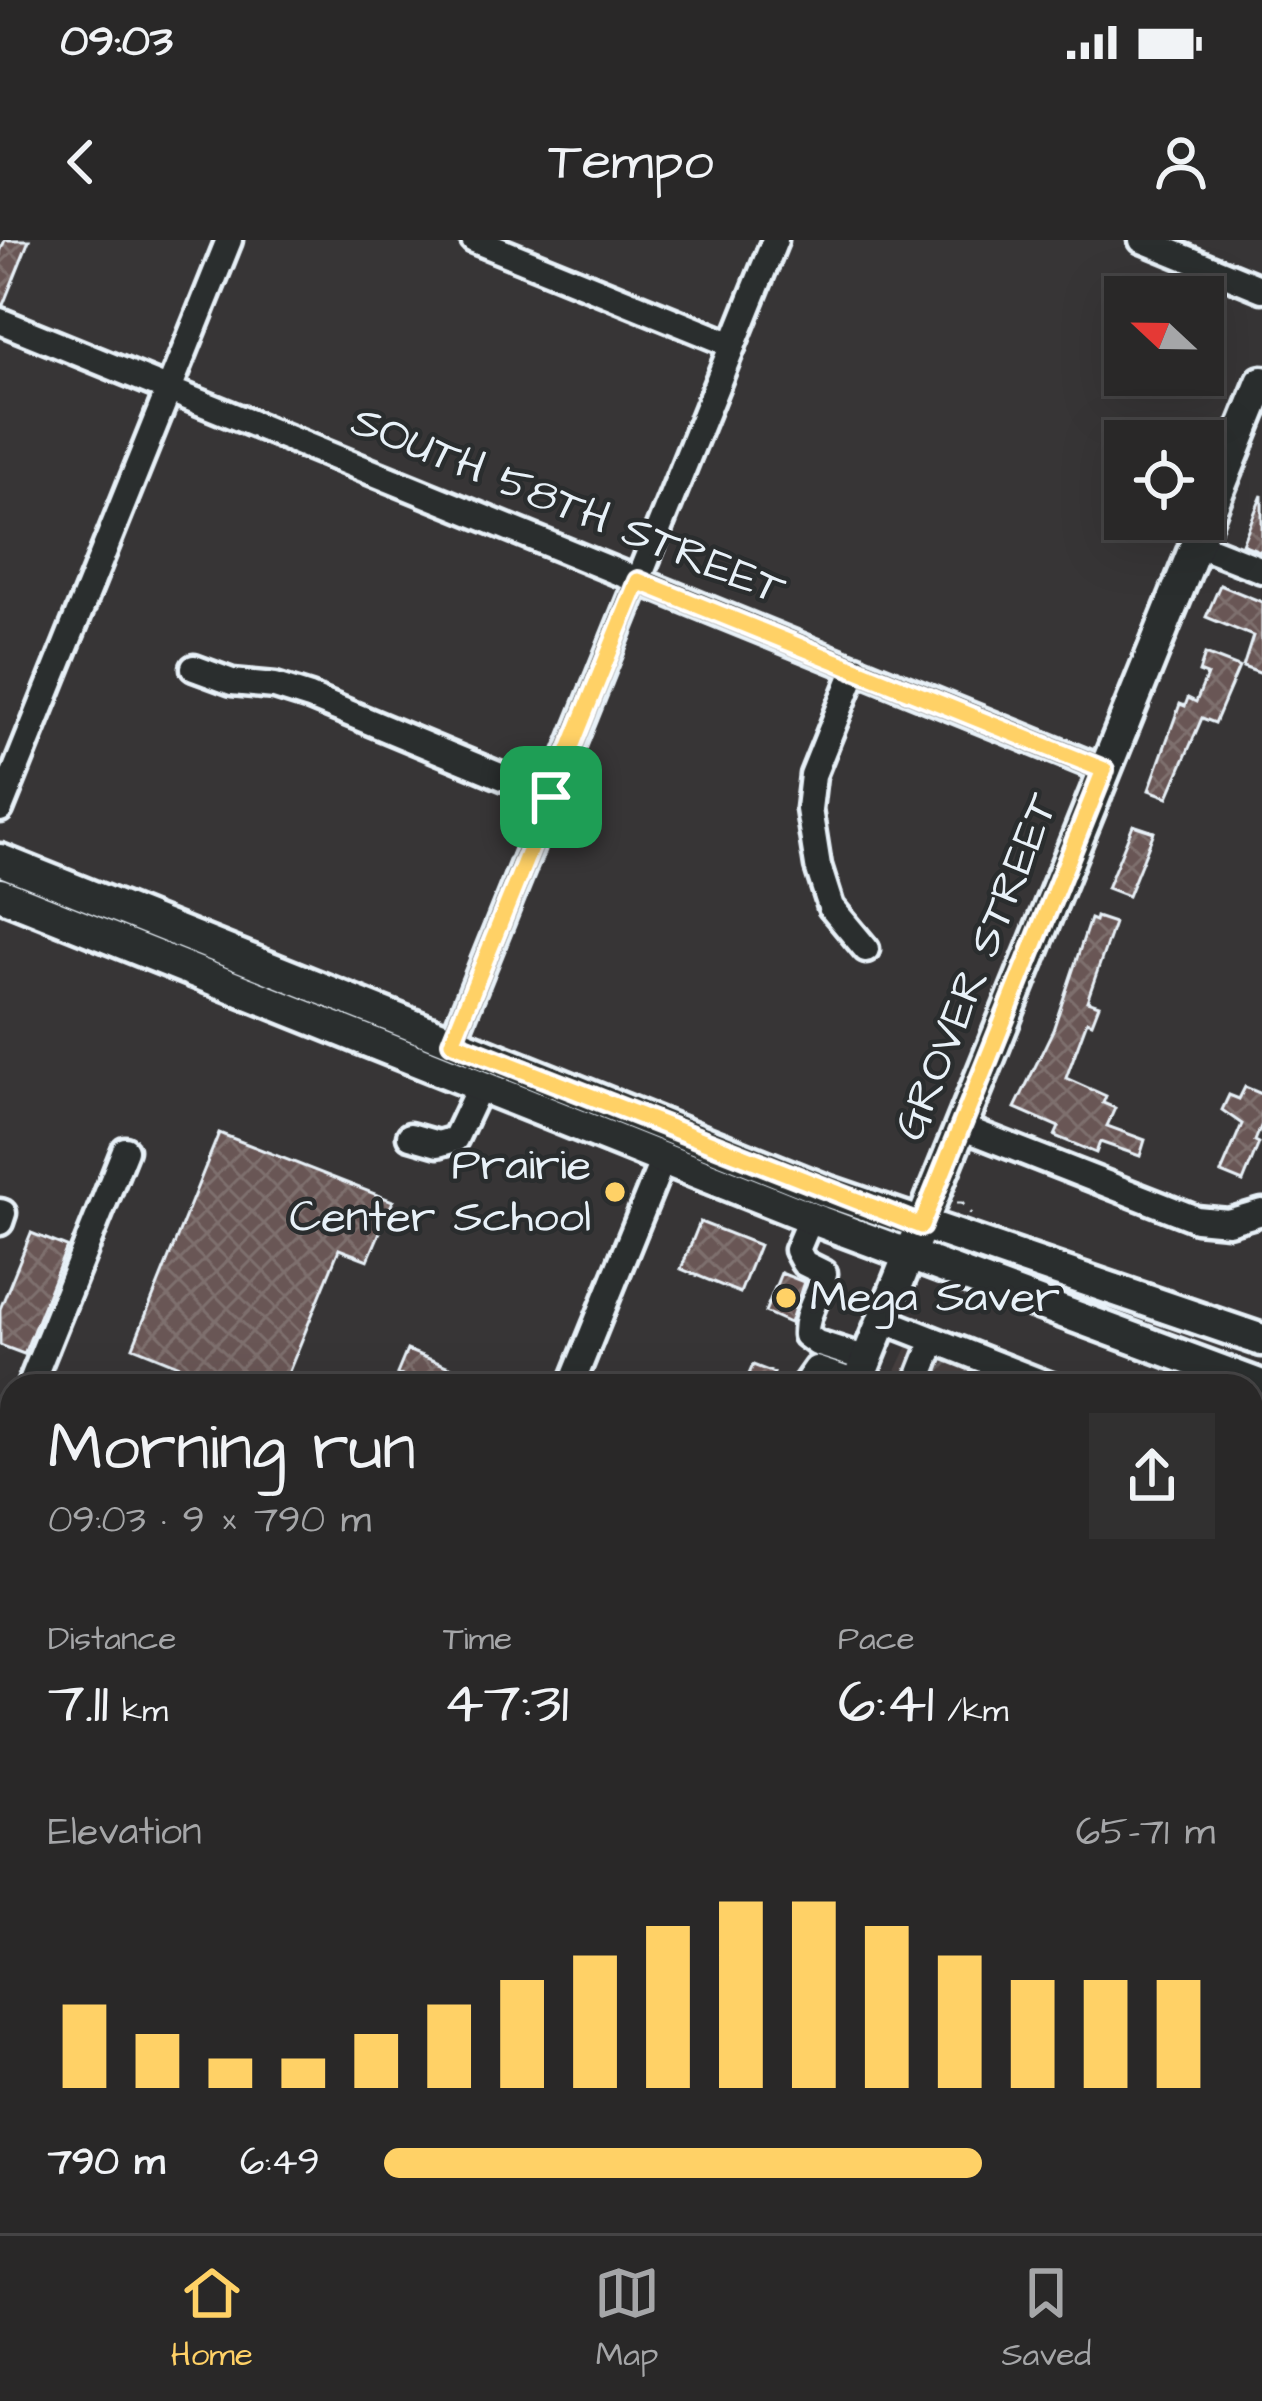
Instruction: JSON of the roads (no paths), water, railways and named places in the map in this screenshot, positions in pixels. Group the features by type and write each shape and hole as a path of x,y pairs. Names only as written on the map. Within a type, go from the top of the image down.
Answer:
{"main road":[{"name":"GROVER STREET","path":"861,1374 1262,382"},
{"path":"0,860 632,1114 1233,1374"},
{"path":"0,894 811,1217 915,1240 1262,1340"},
{"path":"481,1086 490,1074 497,1075 581,1108 632,1114"}],"street":[{"path":"0,808 229,240"},
{"path":"474,240 733,345"},
{"path":"452,1042 775,240"},
{"path":"1142,240 1262,289"},
{"name":"SOUTH 58TH STREET","path":"0,321 1104,770"},
{"path":"1196,544 1262,570"},
{"path":"194,668 232,682 275,686 310,697 551,797"},
{"path":"856,668 813,775 809,809 818,866 831,907 866,949"},
{"path":"410,1136 437,1144 455,1139 481,1086"},
{"path":"961,1126 1196,1219 1228,1222 1256,1215"},
{"path":"35,1374 125,1150"},
{"path":"576,1374 663,1159"},
{"path":"0,1212 0,1222"},
{"path":"811,1217 797,1250 804,1263 824,1273 824,1278 806,1335 857,1374"},
{"path":"884,1320 1020,1374"},
{"path":"921,1374 934,1340"},
{"path":"813,1374 816,1369 847,1374"}],"place":[{"name":"Prairie Center School","path":"615,1192"},
{"name":"Mega Saver","path":"786,1298"}]}
